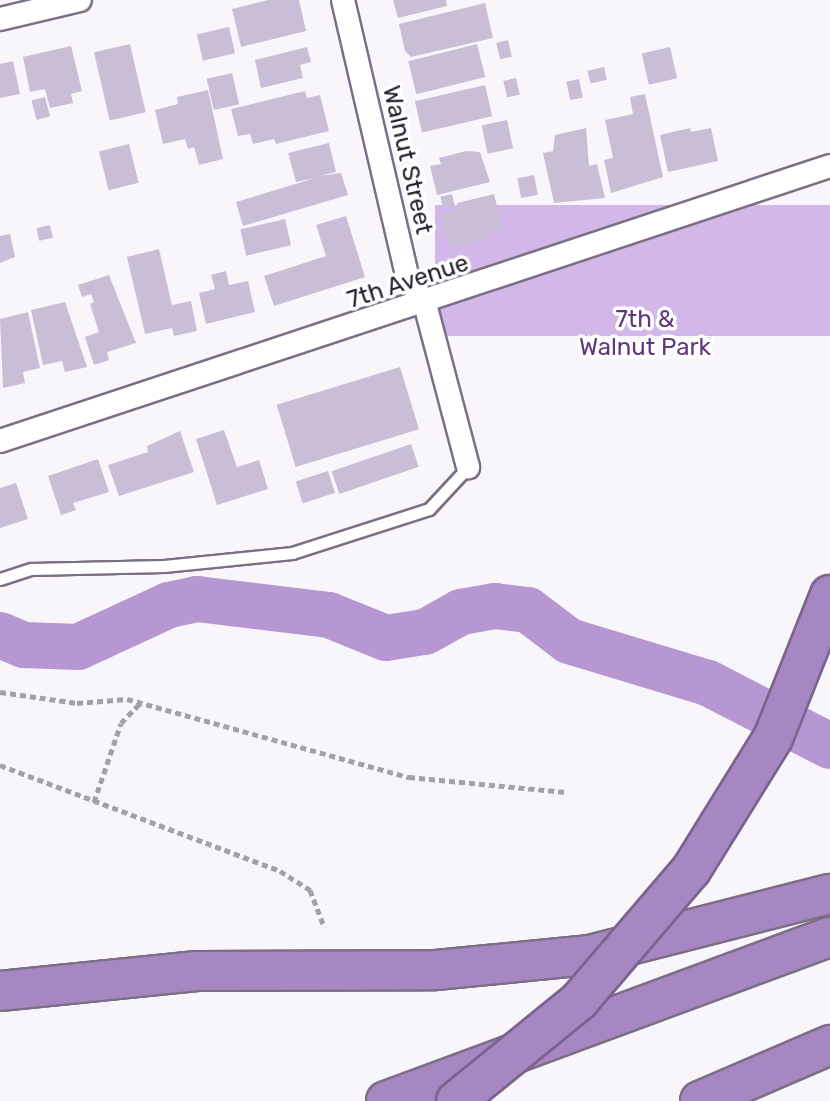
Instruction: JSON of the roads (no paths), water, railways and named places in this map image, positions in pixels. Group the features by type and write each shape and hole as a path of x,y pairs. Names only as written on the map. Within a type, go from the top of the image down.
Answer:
{"highway":[{"path":"456,1101 579,1001 691,870 773,738 830,595"},
{"path":"0,991 197,971 436,970 590,955 830,894"},
{"path":"386,1101 830,937"},
{"path":"700,1101 830,1045"}],"street":[{"path":"0,19 80,0"},
{"name":"Walnut Street","path":"343,0 407,276 425,304 468,467"},
{"name":"7th Avenue","path":"0,441 425,304 830,166"}],"lane":[{"path":"0,579 31,569 164,566 292,553 429,509 468,467"}],"waterway":[{"path":"0,635 24,645 78,647 169,605 197,599 329,615 386,638 425,632 461,612 495,606 528,610 569,641 708,683 830,746"}],"park label":[{"name":"7th & Walnut Park","path":"645,334"}]}
